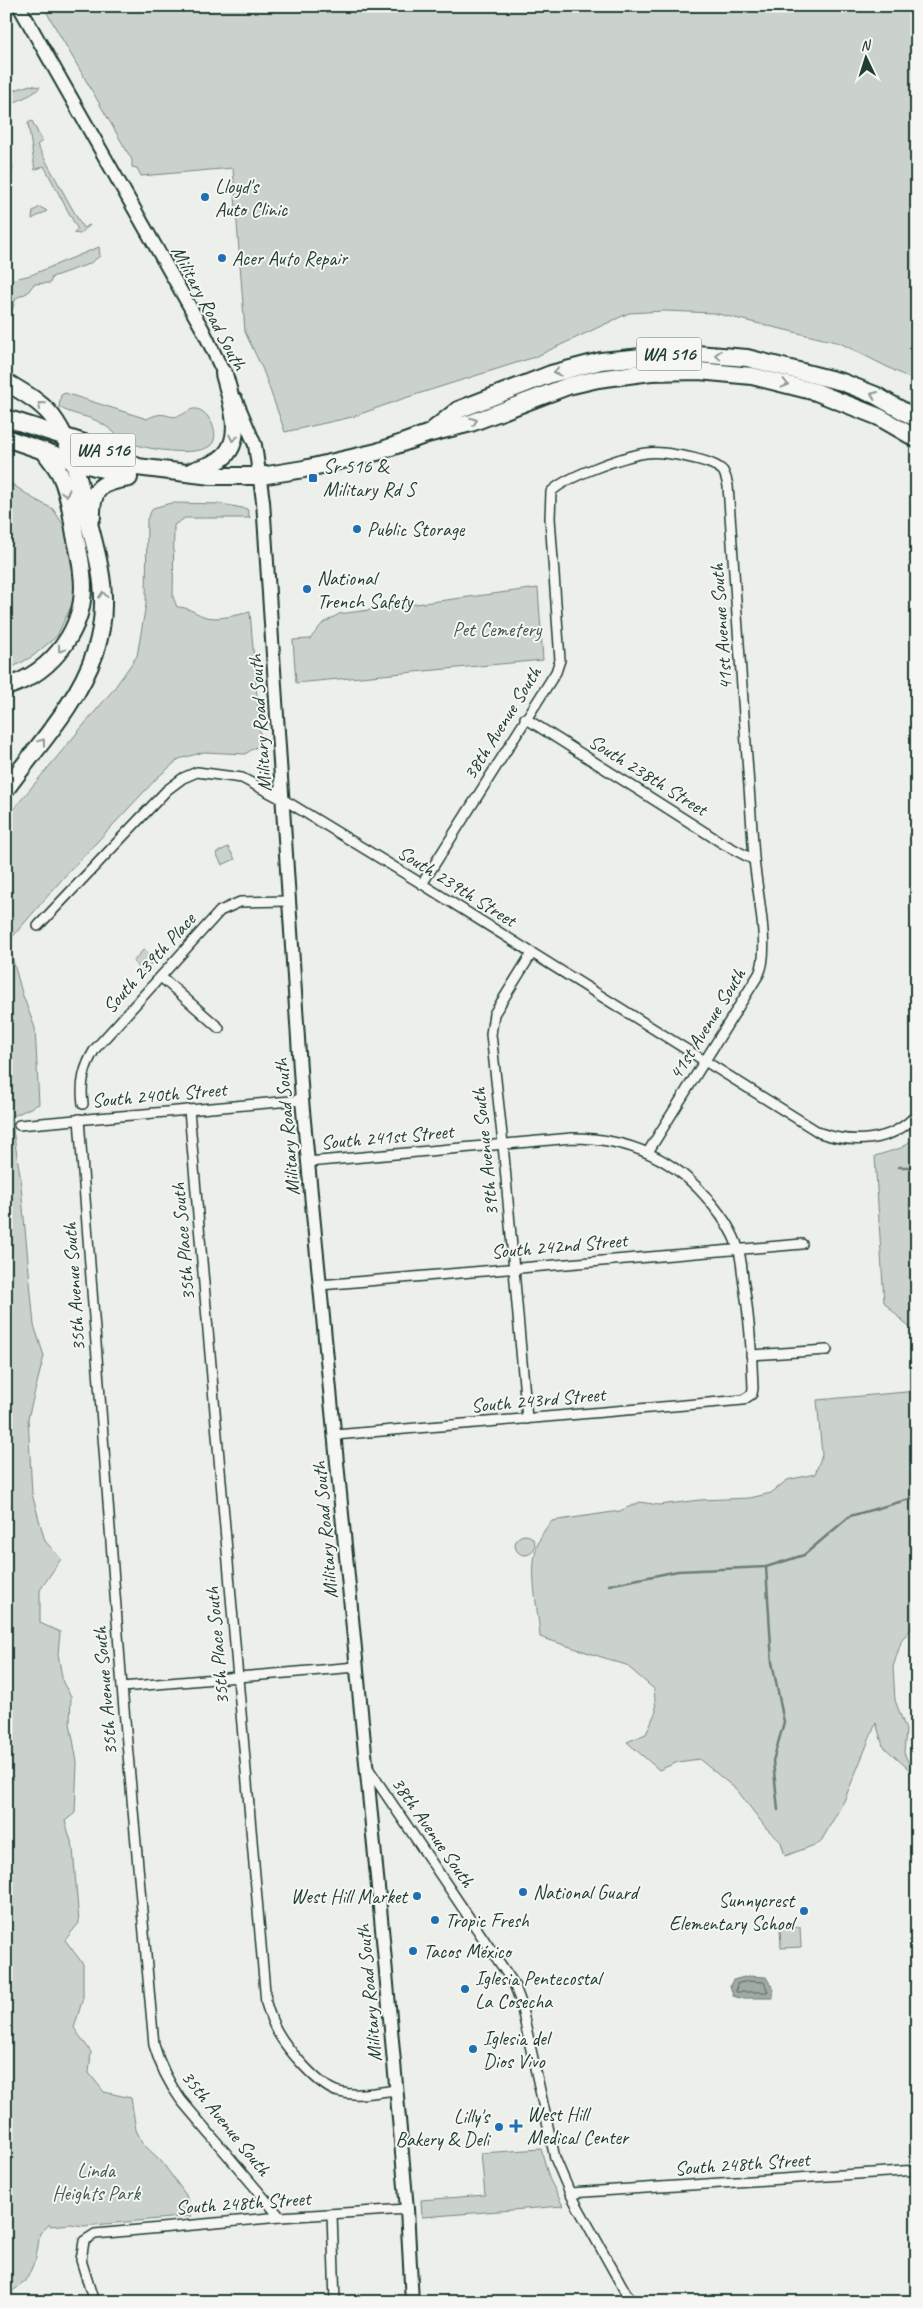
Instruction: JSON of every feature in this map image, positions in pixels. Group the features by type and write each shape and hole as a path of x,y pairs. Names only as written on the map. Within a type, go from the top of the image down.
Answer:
{"highway":[{"name":"WA 516","path":"427,434 458,410 551,374 601,361 684,353 747,358 842,382 875,395 917,419"},
{"name":"WA 516","path":"6,438 73,461 114,472 137,467 211,476 261,476 340,462 377,452 427,434 471,423 537,396 598,379 651,372 699,371 752,376 816,392 879,417 917,439"},
{"path":"184,473 215,463 228,452 233,444 235,422 224,374"},
{"path":"6,382 45,408 56,420 65,438 73,461 93,539 102,582 103,603 101,631 95,653 81,685 67,708 6,789"},
{"name":"WA 516","path":"6,418 116,453 137,467"},
{"path":"6,687 32,676 56,656 69,638 77,620 81,603 82,574 68,498 61,475 44,451"},
{"path":"93,539 92,499 99,488 108,482 142,477 160,470"}],"main road":[{"name":"Military Road South","path":"19,6 203,330 255,446 261,476 284,800 302,1100 336,1435 407,2209 412,2302"}],"street":[{"name":"38th Avenue South","path":"422,884 525,718 556,672 560,660 549,500 551,492 562,483 598,468 646,453 664,453 718,467"},
{"name":"41st Avenue South","path":"648,1152 762,969 762,926 754,860 728,486 726,478 718,467"},
{"name":"South 238th Street","path":"525,718 722,843 754,860"},
{"name":"South 239th Street","path":"38,926 167,790 184,778 197,772 242,778 284,800 422,884 705,1059 820,1133 836,1138 854,1140 888,1135 907,1125 917,1114"},
{"name":"South 239th Place","path":"83,1104 82,1084 88,1059 102,1040 200,931 226,907 251,900 290,901"},
{"name":"39th Avenue South","path":"527,1419 491,1024 500,1003 532,953"},
{"path":"161,976 219,1028"},
{"name":"South 240th Street","path":"19,1125 302,1100"},
{"name":"35th Place South","path":"189,1110 266,2003 278,2034 322,2083 330,2089 347,2094 396,2090"},
{"name":"35th Avenue South","path":"79,1119 122,1686 154,2045 168,2083 280,2217"},
{"name":"South 241st Street","path":"308,1162 586,1138 616,1142 648,1152"},
{"path":"648,1152 666,1162 696,1185 725,1222 739,1249 747,1301 751,1355 827,1350"},
{"name":"South 242nd Street","path":"320,1284 802,1244"},
{"name":"South 243rd Street","path":"336,1435 744,1400 753,1391 751,1355"},
{"path":"122,1686 356,1667"},
{"name":"38th Avenue South","path":"366,1766 514,1984 520,2000 555,2158 570,2192 631,2302"},
{"name":"South 248th Street","path":"570,2192 917,2170"},
{"name":"South 248th Street","path":"94,2302 80,2260 84,2241 89,2236 102,2232 280,2217 407,2209"},
{"path":"332,2214 335,2302"}],"green space":[{"path":"43,6 917,6 917,382 840,343 714,313 664,311 629,313 535,357 405,398 352,417 285,432 263,370 245,332 233,168 141,176 137,168 132,167 132,160"},
{"path":"30,85 40,87 6,110 6,93"},
{"path":"32,121 42,141 37,145 83,228 90,225 80,234 73,233 78,230 44,166 35,170 28,123"},
{"path":"6,133 13,168 6,214"},
{"path":"40,207 47,211 32,219 33,211"},
{"path":"99,247 100,256 89,264 52,277 50,283 34,284 27,293 16,298 6,329 6,281 31,275"},
{"path":"65,393 147,419 162,414 175,417 190,410 201,410 212,424 215,436 214,441 204,449 182,452 133,444 95,420 59,407 61,395"},
{"path":"6,480 53,509 72,538 78,569 73,602 57,636 33,656 6,671"},
{"name":"Linda Heights Park","path":"171,503 222,504 247,509 250,518 185,518 174,525 173,597 177,607 208,617 226,617 250,612 261,744 245,754 204,752 179,759 158,777 64,877 8,942 22,993 35,1028 39,1104 11,1117 20,1175 34,1325 44,1356 28,1418 32,1494 45,1541 61,1559 40,1590 40,1623 60,1632 58,1654 63,1683 71,1696 70,1723 77,1762 75,1813 65,1821 73,1848 79,1923 65,1940 83,1964 83,1998 74,2028 91,2052 89,2073 104,2092 131,2098 136,2130 143,2144 161,2161 186,2195 191,2216 83,2226 71,2224 50,2226 50,2224 40,2233 36,2258 26,2281 6,2296 6,1551 11,1545 6,1540 6,818 113,690 137,656 146,604 147,519 153,508"},
{"name":"Pet Cemetery","path":"538,588 543,660 296,683 293,640 310,639 322,624 339,614"},
{"path":"228,847 235,859 222,865 216,853"},
{"path":"144,949 155,959 144,972 133,962"},
{"path":"917,1136 917,1333 904,1323 884,1302 875,1156 901,1148"},
{"path":"917,1391 917,1623 902,1639 893,1667 895,1700 906,1730 904,1753 914,1774 883,1746 876,1723 844,1801 820,1843 785,1856 781,1842 766,1828 737,1790 699,1759 678,1762 659,1770 627,1742 646,1734 656,1711 654,1689 626,1665 540,1637 534,1577 537,1547 552,1521 620,1511 640,1502 659,1505 700,1500 750,1498 771,1493 787,1480 815,1474 822,1455 817,1400"},
{"path":"525,1535 532,1538 535,1545 532,1552 525,1555 518,1552 515,1545 518,1538"},
{"path":"800,1927 801,1947 781,1948 780,1928"},
{"path":"541,2149 549,2178 563,2206 422,2217 421,2200 485,2195 481,2153"}],"water":[{"path":"748,1976 766,1977 774,1990 772,1998 740,1998 733,1996 730,1985 733,1980"}],"waterway":[{"path":"899,1167 917,1167"},
{"path":"609,1585 678,1571 766,1567 804,1555 850,1516 917,1497"},
{"path":"766,1567 772,1662 784,1722 773,1761 778,1810"}],"place":[{"name":"Lloyd's Auto Clinic","path":"205,197"},
{"name":"Acer Auto Repair","path":"222,258"},
{"name":"Sr 516 & Military Rd S","path":"313,478"},
{"name":"Public Storage","path":"357,529"},
{"name":"National Trench Safety","path":"307,589"},
{"name":"National Guard","path":"523,1892"},
{"name":"West Hill Market","path":"417,1896"},
{"name":"Sunnycrest Elementary School","path":"804,1911"},
{"name":"Tropic Fresh","path":"435,1920"},
{"name":"Tacos México","path":"413,1951"},
{"name":"Iglesia Pentecostal La Cosecha","path":"465,1989"},
{"name":"Iglesia del Dios Vivo","path":"473,2049"},
{"name":"West Hill Medical Center","path":"516,2126"},
{"name":"Lilly's Bakery & Deli","path":"499,2127"}]}
